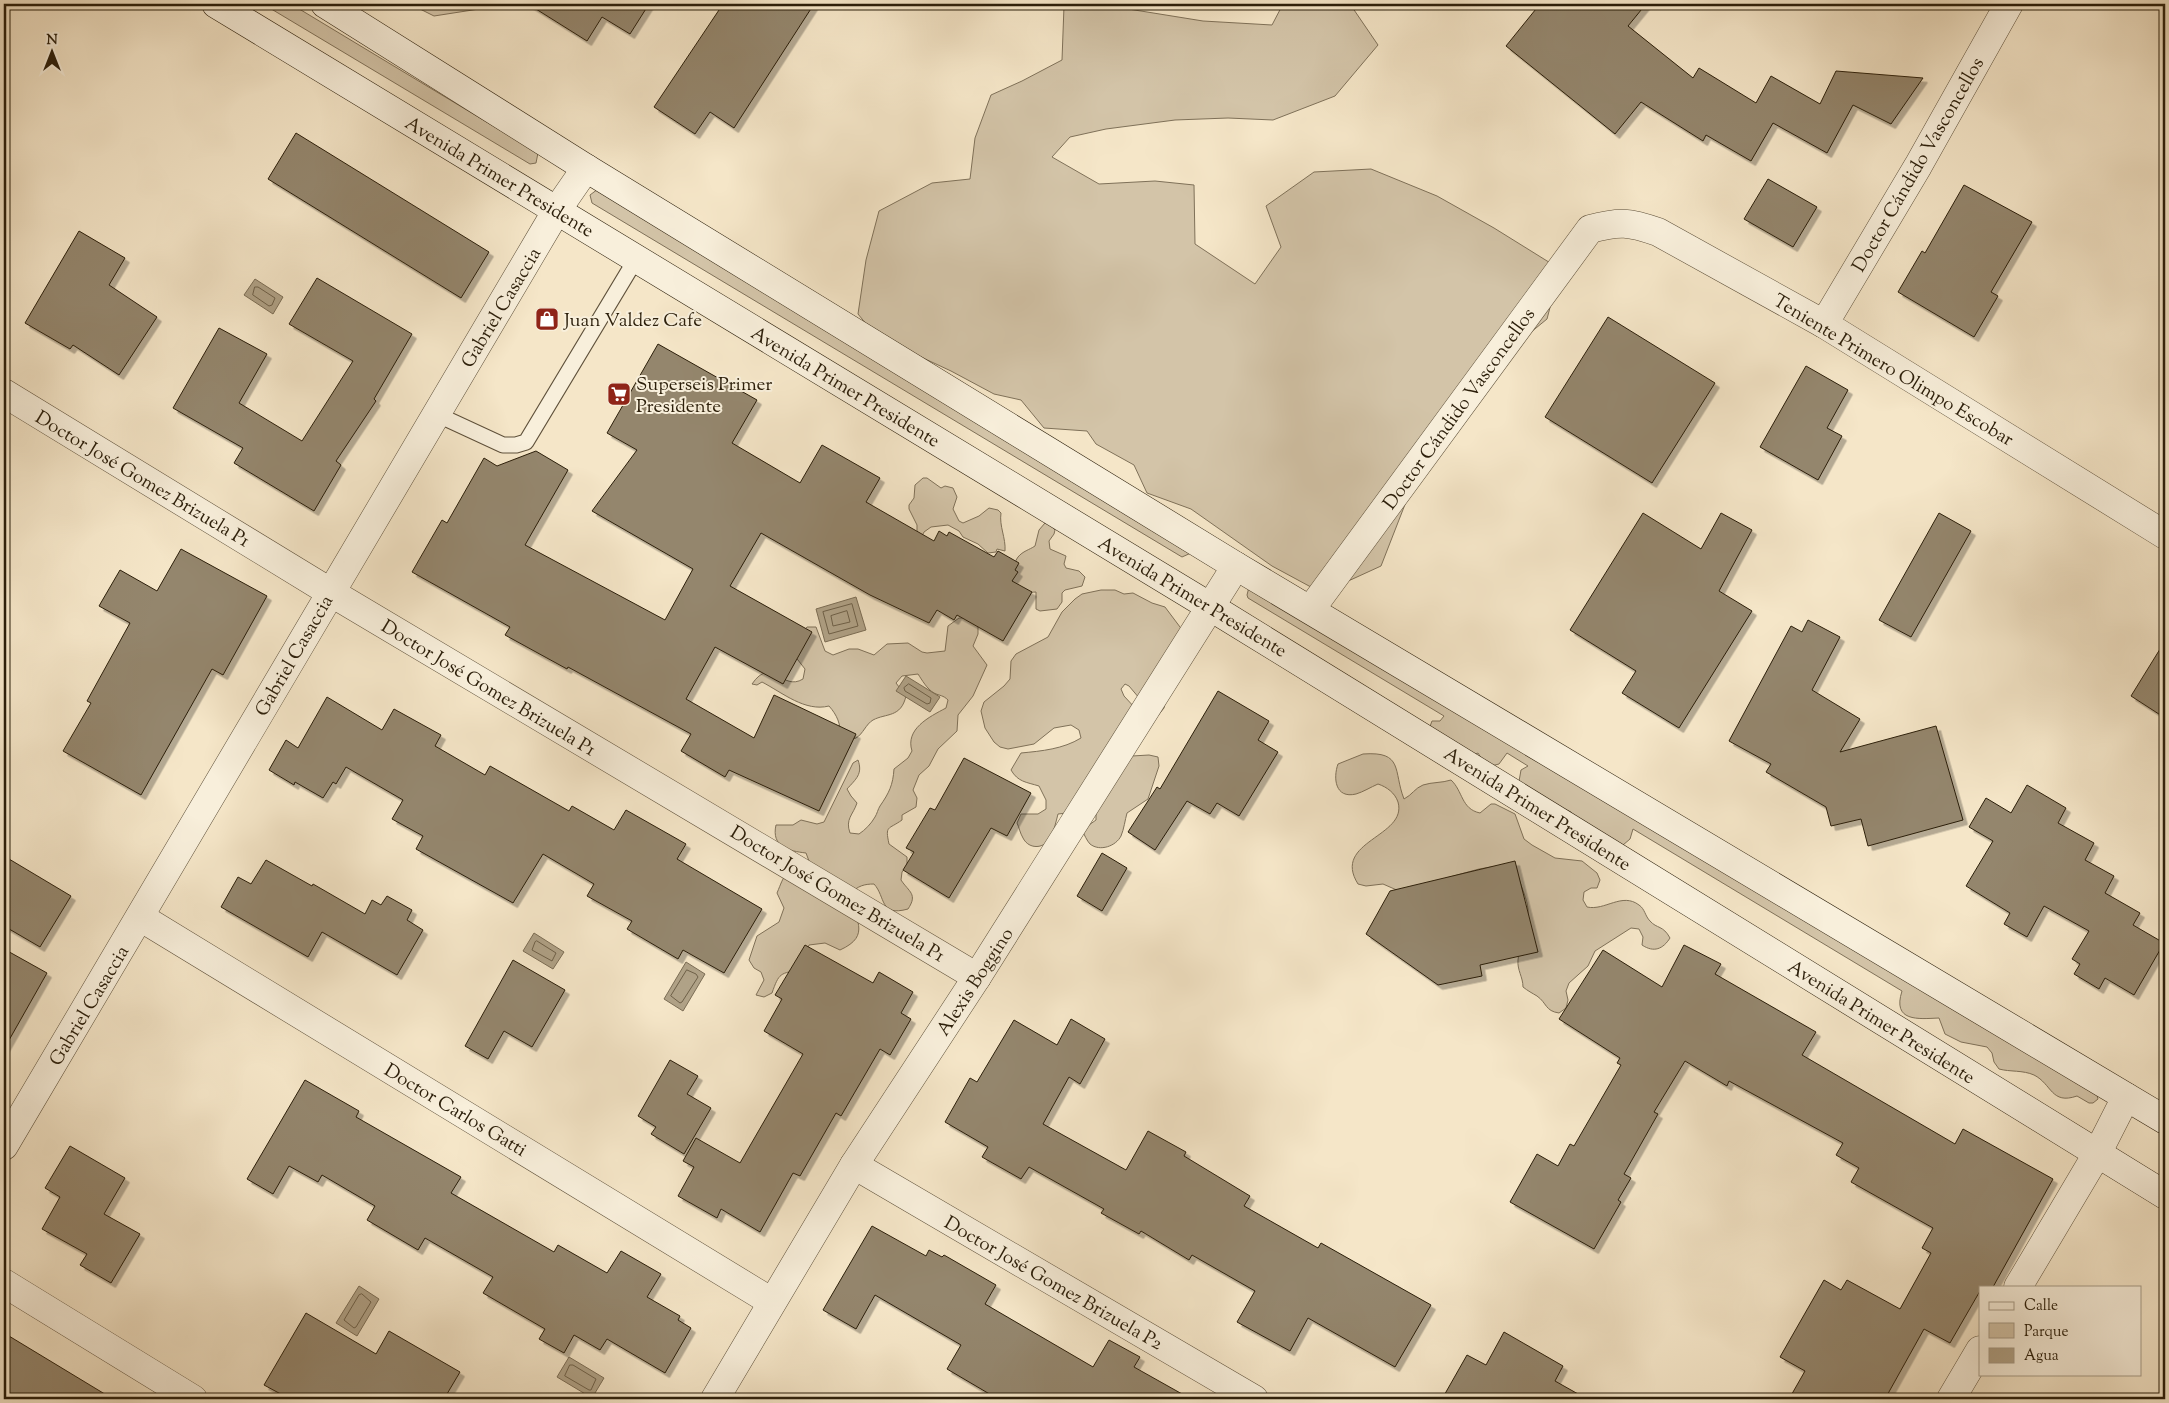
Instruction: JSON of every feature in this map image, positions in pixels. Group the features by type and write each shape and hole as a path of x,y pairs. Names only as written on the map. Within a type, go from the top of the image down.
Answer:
{"street":[{"name":"Avenida Primer Presidente","path":"216,4 1210,606 2097,1154 2165,1194"},
{"path":"325,4 586,168 1236,566 1311,608 2165,1120"},
{"name":"Doctor Cándido Vasconcellos","path":"1824,324 1918,166 2009,4"},
{"name":"Gabriel Casaccia","path":"4,1146 557,210 586,168"},
{"name":"Doctor Cándido Vasconcellos","path":"1311,608 1590,229 1615,223"},
{"name":"Teniente Primero Olimpo Escobar","path":"1615,223 1635,224 1658,232 1824,324 2165,535"},
{"name":"Doctor José Gomez Brizuela P1","path":"4,393 330,592 978,976"},
{"name":"Alexis Boggino","path":"715,1399 854,1165 978,976 1236,566"},
{"name":"Doctor Carlos Gatti","path":"140,916 772,1302"},
{"path":"2019,1286 2097,1154 2126,1097"},
{"name":"Doctor José Gomez Brizuela P2","path":"854,1165 1254,1399"},
{"path":"4,1284 193,1399"},
{"path":"1951,1399 1979,1352"}],"lane":[{"path":"436,414 503,445 516,445 526,442 636,259"}],"green space":[{"path":"263,4 291,4 538,153 536,163 530,164"},
{"path":"410,4 485,4 479,9 434,16"},
{"path":"1283,4 1350,4 1378,45 1335,96 1273,120 1228,118 1175,120 1106,129 1070,137 1052,157 1099,184 1155,181 1194,185 1195,244 1255,284 1281,247 1266,206 1314,172 1371,169 1437,196 1494,228 1560,269 1547,319 1486,369 1413,484 1381,566 1322,593 1272,566 1191,509 1147,493 1134,465 1096,444 1087,431 1044,428 1021,400 994,394 951,371 876,336 858,314 866,260 879,211 932,183 970,179 975,138 991,95 1062,60 1064,6 1116,7 1203,21 1272,25"},
{"path":"598,189 1191,553 1182,557 592,203 590,195"},
{"path":"923,478 927,478 941,488 945,486 953,488 957,497 953,509 959,521 963,523 979,516 989,508 998,510 1001,513 1005,551 997,549 996,552 988,553 978,544 963,537 959,531 948,525 931,527 922,536 917,537 917,525 909,505 914,498 915,485"},
{"path":"1045,523 1049,523 1055,530 1049,541 1050,549 1066,556 1064,564 1066,568 1079,571 1085,577 1082,586 1065,590 1062,593 1062,602 1057,609 1040,611 1036,609 1036,592 1026,592 1015,587 1012,572 1018,557 1035,546 1039,530"},
{"path":"1249,587 2096,1092 2098,1099 2093,1103 2089,1103 2077,1096 2062,1098 2057,1096 2034,1075 1999,1069 1994,1062 1992,1053 1987,1047 1961,1042 1945,1034 1939,1018 1923,1019 1909,1017 1901,1008 1902,991 1633,829 1630,839 1623,845 1573,821 1571,812 1518,787 1521,770 1528,766 1507,753 1499,764 1491,766 1483,761 1478,753 1471,756 1429,729 1432,721 1440,721 1444,716 1248,598"},
{"path":"1101,590 1115,590 1124,594 1133,593 1152,603 1165,607 1183,631 1164,708 1156,718 1129,686 1125,684 1121,689 1124,696 1136,709 1132,756 1149,755 1158,757 1159,766 1148,799 1127,813 1121,836 1112,845 1098,848 1090,844 1082,830 1096,820 1096,810 1058,814 1053,832 1048,841 1041,846 1029,845 1022,836 1017,823 1021,814 1038,814 1046,809 1046,800 1039,786 1020,779 1011,770 1021,753 1067,745 1081,738 1079,730 1071,725 1054,728 1034,744 1008,749 1000,747 994,742 985,728 981,711 984,702 1010,679 1011,661 1016,654 1048,637 1062,612 1075,599 1082,594"},
{"path":"959,618 968,618 978,625 978,634 973,646 987,665 973,696 958,715 957,731 938,749 929,766 919,775 913,790 917,798 916,807 902,815 902,820 891,827 887,834 889,844 907,857 907,865 902,872 901,880 911,893 911,904 908,909 892,910 885,904 874,884 859,887 851,893 859,926 856,938 840,950 825,943 809,945 801,970 781,975 772,993 764,997 756,995 764,980 761,972 754,968 749,960 757,936 779,922 784,908 777,893 786,875 804,869 809,861 806,853 793,851 779,843 775,832 776,825 793,825 801,820 817,824 824,822 853,763 858,760 859,773 847,789 857,803 848,824 850,833 859,834 868,827 876,816 892,784 894,769 908,758 912,751 912,736 915,730 933,715 946,708 948,700 931,691 918,674 902,676 896,683 906,696 901,708 892,714 873,720 856,738 850,739 840,736 838,720 829,706 820,707 803,704 762,682 757,685 752,684 759,676 765,673 771,673 789,681 796,682 803,679 805,669 794,655 801,634 807,627 816,627 825,651 833,655 849,649 858,649 874,655 887,644 908,643 927,653 945,651 948,626"},
{"path":"1363,754 1376,754 1391,760 1395,765 1404,799 1423,785 1451,780 1466,804 1474,811 1480,813 1491,804 1495,804 1515,814 1524,839 1532,845 1555,858 1582,861 1597,873 1600,880 1597,888 1591,888 1584,892 1583,900 1587,907 1600,907 1626,900 1633,902 1641,907 1650,921 1665,931 1670,938 1658,949 1650,949 1642,945 1643,937 1639,929 1631,928 1595,951 1588,966 1569,983 1566,991 1568,1000 1566,1008 1559,1013 1554,1012 1537,996 1523,987 1518,960 1528,909 1519,879 1497,866 1479,869 1399,891 1383,884 1366,886 1358,884 1352,870 1354,858 1361,848 1392,824 1398,814 1397,799 1381,785 1378,784 1359,793 1349,795 1337,786 1336,770 1338,764"}],"water":[{"path":"255,279 283,297 273,314 244,295"},
{"path":"856,597 866,630 825,642 816,609"},
{"path":"906,676 940,697 930,712 896,691"},
{"path":"534,933 564,952 553,969 523,951"},
{"path":"686,962 705,974 683,1011 664,999"},
{"path":"359,1286 379,1299 357,1336 336,1323"},
{"path":"569,1357 604,1378 592,1398 557,1377"}],"building":[{"path":"528,4 649,4 630,34 602,17 587,41"},
{"path":"723,4 814,4 734,128 710,112 695,134 654,107"},
{"path":"1540,4 1646,4 1628,26 1693,78 1699,68 1756,103 1771,76 1820,104 1836,71 1923,78 1891,124 1853,105 1827,153 1773,123 1751,161 1706,135 1703,141 1641,102 1615,134 1506,46"},
{"path":"296,133 489,252 461,298 268,179"},
{"path":"1768,179 1817,207 1793,247 1744,219"},
{"path":"1964,185 2032,222 1991,292 1998,296 1974,337 1898,292 1922,251 1925,253"},
{"path":"79,231 125,258 109,285 157,317 119,375 73,345 70,349 25,323"},
{"path":"317,278 412,334 374,399 376,401 336,461 341,465 314,511 234,463 243,448 173,408 219,328 267,354 239,403 302,441 353,361 289,324"},
{"path":"1608,317 1715,383 1652,483 1545,417"},
{"path":"658,344 757,400 732,443 800,483 822,445 880,478 866,502 934,541 939,531 947,536 949,532 994,557 998,551 1019,563 1015,570 1018,572 1012,581 1032,592 1003,641 957,615 954,620 937,610 929,623 870,595 761,533 730,586 812,632 783,684 715,647 686,699 754,738 774,695 856,734 819,811 729,770 725,777 681,751 691,734 505,635 510,627 412,572 442,520 447,523 484,458 497,466 536,451 568,470 525,545 665,620 693,569 592,511 637,450 607,433"},
{"path":"1806,366 1848,390 1827,428 1842,436 1818,480 1760,447"},
{"path":"1643,513 1701,549 1721,513 1752,530 1719,591 1752,611 1679,728 1622,693 1636,671 1570,630"},
{"path":"1939,513 1971,531 1911,637 1879,620"},
{"path":"181,549 267,596 223,675 212,669 141,795 63,751 91,703 87,701 130,623 99,606 120,570 157,591"},
{"path":"1808,620 1840,637 1812,690 1860,719 1840,752 1936,726 1963,820 1868,846 1861,819 1831,826 1826,807 1766,772 1771,764 1729,741 1791,626 1802,632"},
{"path":"2165,641 2165,718 2131,696"},
{"path":"1218,691 1269,721 1258,740 1278,752 1239,816 1217,803 1210,814 1187,801 1155,850 1128,832 1157,787 1160,789"},
{"path":"327,697 382,730 394,709 441,735 435,746 485,775 490,766 569,811 572,806 614,830 626,810 686,844 677,859 762,909 724,973 683,950 678,959 627,929 632,921 587,896 594,884 543,854 513,903 416,849 423,836 392,819 403,800 346,767 336,784 333,782 323,798 295,782 294,785 269,770 286,740 298,748"},
{"path":"964,758 1031,793 1007,836 991,828 949,898 903,870 914,852 906,848 930,808 935,810"},
{"path":"2027,785 2066,808 2058,823 2094,843 2085,860 2114,876 2105,893 2140,913 2133,925 2164,943 2134,995 2105,978 2099,989 2074,974 2080,964 2072,959 2089,931 2044,906 2027,937 2004,924 2010,913 1966,886 1993,841 1969,827 1986,798 2011,813"},
{"path":"1102,853 1127,868 1102,911 1077,896"},
{"path":"4,856 71,896 40,947 4,926"},
{"path":"266,860 365,914 372,900 381,905 387,896 412,910 407,920 423,930 397,975 322,932 308,957 221,907 238,877 251,884"},
{"path":"1515,861 1538,952 1480,965 1482,976 1438,985 1366,934 1390,891"},
{"path":"805,945 873,983 879,972 913,992 901,1013 911,1019 890,1055 880,1049 841,1116 836,1113 800,1176 793,1173 760,1232 721,1209 717,1218 678,1196 694,1167 683,1161 696,1138 740,1163 803,1054 764,1031 782,999 775,995"},
{"path":"1684,945 1721,964 1715,974 1816,1032 1802,1055 1955,1144 1963,1129 2053,1179 1994,1286 1979,1286 1979,1293 1950,1343 1924,1329 1885,1399 1789,1399 1805,1371 1780,1357 1824,1280 1841,1290 1847,1280 1900,1309 1931,1253 1922,1248 1933,1228 1851,1182 1859,1168 1836,1155 1843,1143 1729,1081 1727,1086 1685,1061 1654,1112 1658,1114 1624,1174 1631,1178 1618,1200 1621,1202 1594,1249 1510,1202 1537,1154 1558,1166 1570,1144 1574,1146 1621,1065 1617,1063 1620,1058 1559,1019 1603,950 1662,987"},
{"path":"4,949 47,973 4,1049"},
{"path":"513,960 565,990 532,1047 504,1031 488,1059 465,1046"},
{"path":"1071,1019 1105,1039 1080,1084 1069,1077 1043,1124 1126,1170 1148,1131 1186,1152 1184,1156 1250,1196 1244,1206 1318,1248 1321,1243 1431,1305 1395,1367 1308,1318 1290,1351 1237,1322 1255,1291 1192,1255 1189,1260 1141,1231 1139,1234 1101,1213 1104,1209 1029,1167 1021,1179 982,1157 988,1147 945,1122 970,1078 977,1082 1014,1020 1057,1045"},
{"path":"670,1060 698,1076 687,1094 711,1108 684,1154 651,1134 656,1127 638,1116"},
{"path":"305,1080 359,1111 356,1117 461,1177 451,1193 554,1252 558,1245 607,1273 621,1251 661,1274 647,1297 680,1316 678,1320 691,1328 665,1373 607,1339 600,1350 574,1335 564,1353 539,1339 545,1329 483,1293 493,1277 425,1238 418,1250 367,1220 375,1206 322,1175 318,1182 289,1166 273,1194 247,1179"},
{"path":"70,1146 125,1178 104,1214 140,1234 111,1283 80,1265 87,1254 42,1229 60,1197 45,1188"},
{"path":"872,1226 926,1256 929,1250 942,1257 944,1255 996,1285 985,1304 1093,1367 1109,1340 1140,1357 1134,1367 1191,1399 998,1399 947,1369 961,1345 875,1295 856,1329 823,1310"},
{"path":"306,1313 376,1354 389,1331 460,1372 444,1399 290,1399 264,1385"},
{"path":"1504,1332 1563,1366 1555,1381 1587,1399 1442,1399 1467,1355 1486,1365"},
{"path":"4,1333 113,1399 4,1399"}],"place":[{"name":"Juan Valdez Cafe","path":"547,319"},
{"name":"Superseis Primer Presidente","path":"619,394"}]}
